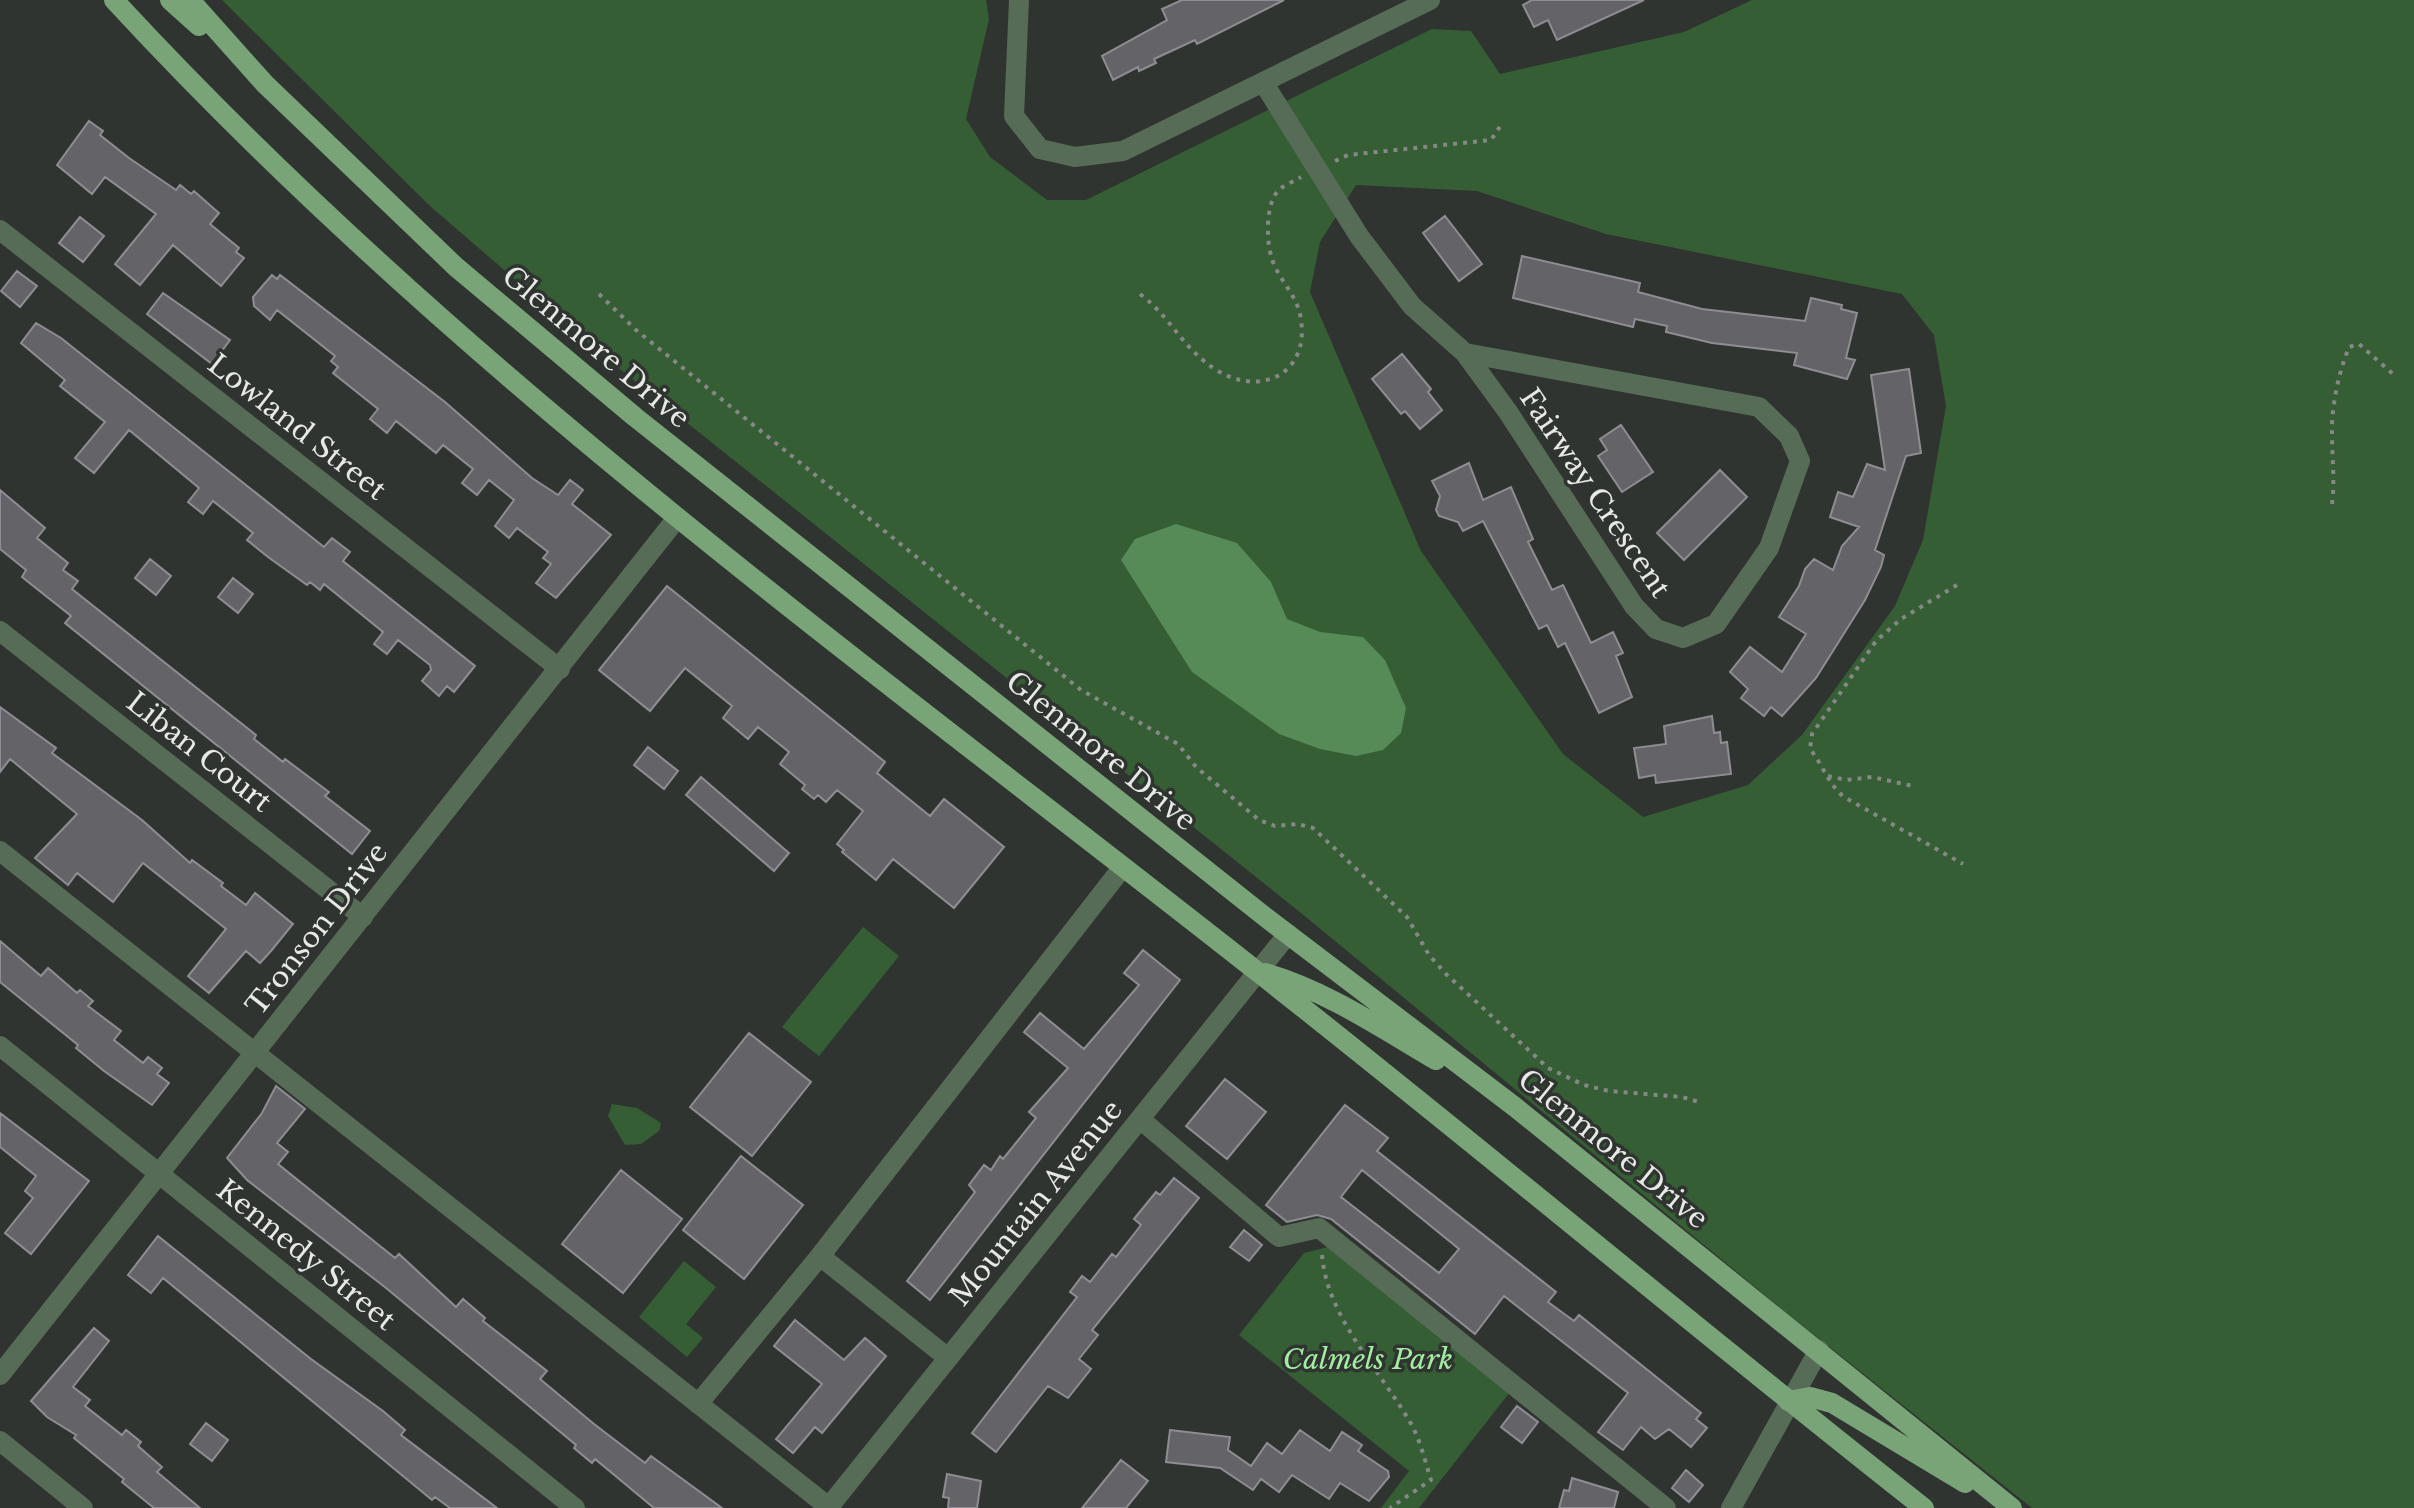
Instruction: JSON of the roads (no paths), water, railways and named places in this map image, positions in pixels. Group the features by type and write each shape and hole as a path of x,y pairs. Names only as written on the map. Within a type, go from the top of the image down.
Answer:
{"main road":[{"path":"114,0 252,142 476,350 677,518 1258,971 1924,1508"},
{"path":"170,0 265,84"},
{"name":"Glenmore Drive","path":"190,0 265,84 456,267 635,417 1288,934 1515,1107 1819,1350 2009,1508"},
{"path":"1258,971 1295,982 1345,1007 1515,1107"},
{"path":"1788,1401 1810,1397 1832,1403 2009,1508"}],"street":[{"path":"1019,0 1014,116 1040,149 1075,157 1123,151 1429,0"},
{"name":"Fairway Crescent","path":"1263,82 1315,170 1359,236 1412,306 1465,353 1508,412 1641,614 1656,629 1683,638 1716,624 1769,548 1800,461 1789,436 1759,407 1465,353"},
{"name":"Lowland Street","path":"0,230 560,669"},
{"name":"Tronson Drive","path":"0,1375 677,518"},
{"name":"Liban Court","path":"0,631 363,917"},
{"path":"0,851 829,1508"},
{"path":"698,1404 820,1256 1122,868"},
{"name":"Mountain Avenue","path":"829,1508 1288,934"},
{"name":"Kennedy Street","path":"0,1046 575,1508"},
{"path":"1140,1119 1279,1237 1319,1228 1666,1508"},
{"path":"820,1256 948,1358"},
{"path":"1731,1508 1819,1350"},
{"path":"0,1441 83,1508"}],"park label":[{"name":"Calmels Park","path":"1368,1359"}]}
